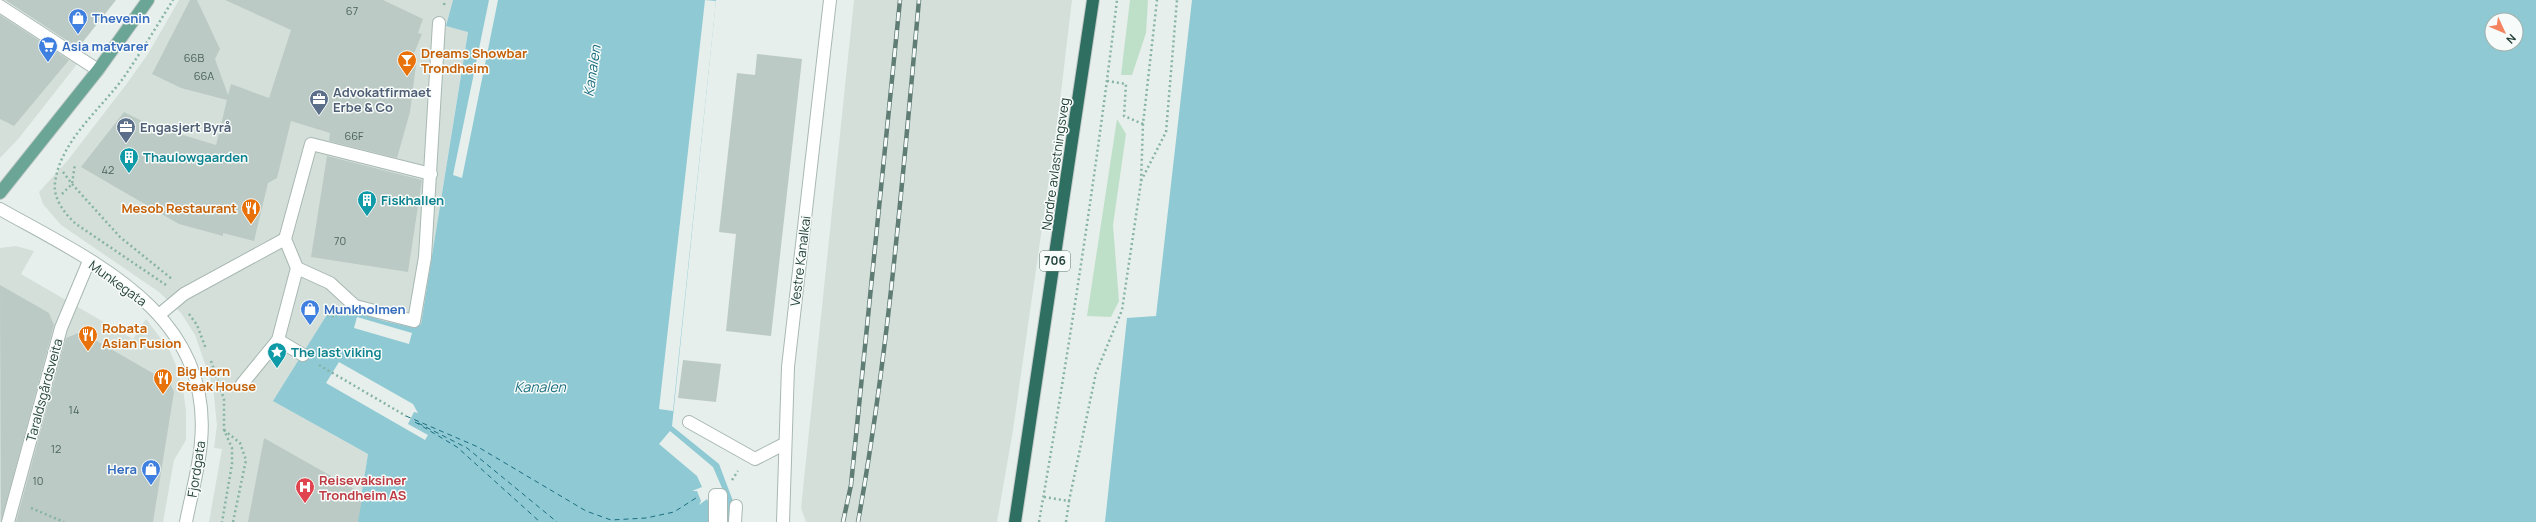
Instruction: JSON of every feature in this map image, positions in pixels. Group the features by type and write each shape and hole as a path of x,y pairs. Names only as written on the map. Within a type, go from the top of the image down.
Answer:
{"highway":[{"name":"Nordre avlastningsveg","path":"1016,522 1093,0"}],"main road":[{"path":"0,193 98,70 148,0"}],"street":[{"name":"Vestre Kanalkai","path":"783,522 784,444 788,367 830,0"},
{"path":"0,6 98,70"},
{"path":"297,268 330,283 355,306 414,321 425,257 439,23"},
{"path":"242,384 278,340 297,268 285,239 311,144 431,174"},
{"name":"Munkegata","path":"0,209 89,261 134,291 160,314 181,341 192,366 199,390 201,415"},
{"path":"160,314 178,299 285,239"},
{"name":"Taraldsgårdsveita","path":"8,522 61,328 89,261"},
{"path":"278,340 303,355"},
{"name":"Fjordgata","path":"186,522 201,442 201,415"},
{"path":"689,422 755,459 784,444"},
{"path":"715,522 716,495 721,495 722,522"},
{"path":"722,522 723,501 728,502 727,522"},
{"path":"735,522 736,506"}],"path":[{"path":"173,0 123,78 72,141 58,168 55,184 58,200 66,214 76,224 165,284 178,299"},
{"path":"1040,522 1107,81 1117,0"},
{"path":"1066,522 1069,501 1096,373 1122,310 1141,182 1143,124 1156,0"},
{"path":"1141,182 1166,132 1177,0"},
{"path":"1107,81 1126,84 1124,116 1143,124"},
{"path":"62,194 72,184 75,164"},
{"path":"63,172 120,237 171,277 178,299"},
{"path":"333,373 406,416"},
{"path":"222,522 232,464 232,448 224,430 224,399"},
{"path":"224,430 240,443 246,460 233,522"},
{"path":"1044,497 1069,501"},
{"path":"14,501 64,522"}],"shaded area":[{"path":"179,0 453,0 446,26 468,31 421,324 415,328 384,321 333,305 274,401 368,454 357,522 209,522 222,449 214,448 217,425 213,387 195,335 181,313 159,292 61,225 43,204 39,192 68,160 125,86 148,54"},
{"path":"854,0 1072,0 1059,109 1013,430 997,522 806,522 801,508"},
{"path":"0,6 81,59 19,138 0,158"},
{"path":"16,246 34,251 21,274 133,339 146,319 170,351 177,368 183,390 186,410 186,440 174,460 163,522 0,522 0,248"}],"green space":[{"path":"1130,0 1148,0 1146,33 1132,75 1121,75"},
{"path":"1117,119 1126,134 1113,225 1119,301 1111,317 1087,316"}],"water":[{"name":"Kanalen","path":"453,0 716,0 672,426 719,464 733,501 731,522 357,522 368,454 273,401 333,305 384,321 415,328 421,324 468,32 446,26"},
{"path":"1192,0 2536,0 2536,522 1105,522 1127,318 1156,316"}],"pier":[{"path":"489,0 498,0 462,178 453,175"},
{"path":"705,0 716,1 673,411 659,409"},
{"path":"357,317 412,333 409,344 354,328"},
{"path":"339,362 413,404 418,413 414,412 408,424 428,435 425,440 326,383"},
{"path":"670,431 713,467 728,502 727,522 711,509 707,499 699,505 701,501 697,491 692,491 702,487 697,476 659,444"}],"building":[{"path":"5,0 116,0 78,48"},
{"path":"190,0 197,0 220,49 215,59 228,95 231,84 269,98 291,30 225,0 383,0 423,19 418,33 422,34 413,56 417,57 410,112 397,158 329,141 330,133 291,121 277,178 268,183 254,241 223,233 223,236 179,224 81,167 124,112 150,125 216,145 227,100 181,88 152,74"},
{"path":"0,15 69,60 14,126 0,119"},
{"path":"757,54 802,59 771,336 726,331 736,234 719,232 737,73 755,75"},
{"name":"Fiskhallen","path":"327,156 422,180 408,272 311,257"},
{"path":"0,285 49,313 54,325 1,522"},
{"path":"81,332 170,383 174,392 153,522 16,522 66,338"},
{"path":"683,360 721,364 716,402 678,398"},
{"path":"264,438 363,494 358,522 248,522"}],"ferry route":[{"path":"406,416 478,447 586,511 611,520 646,518 674,512 699,496"},
{"path":"415,422 457,447 540,522"},
{"path":"418,423 467,448 557,522"}],"railway":[{"path":"843,522 851,485 900,0"},
{"path":"858,522 869,457 887,327 919,0"}],"place":[{"name":"Thevenin","path":"78,35"},
{"name":"Asia matvarer","path":"48,63"},
{"name":"Dreams Showbar Trondheim","path":"407,77"},
{"name":"Advokatfirmaet Erbe & Co","path":"319,116"},
{"name":"Engasjert Byrå","path":"126,144"},
{"name":"Thaulowgaarden","path":"129,174"},
{"name":"Fiskhallen","path":"367,217"},
{"name":"Mesob Restaurant","path":"251,225"},
{"name":"Munkholmen","path":"310,326"},
{"name":"Robata Asian Fusion","path":"88,352"},
{"name":"The last viking","path":"277,369"},
{"name":"Big Horn Steak House","path":"163,395"},
{"name":"Hera","path":"151,486"},
{"name":"Reisevaksiner Trondheim AS","path":"305,504"}]}
